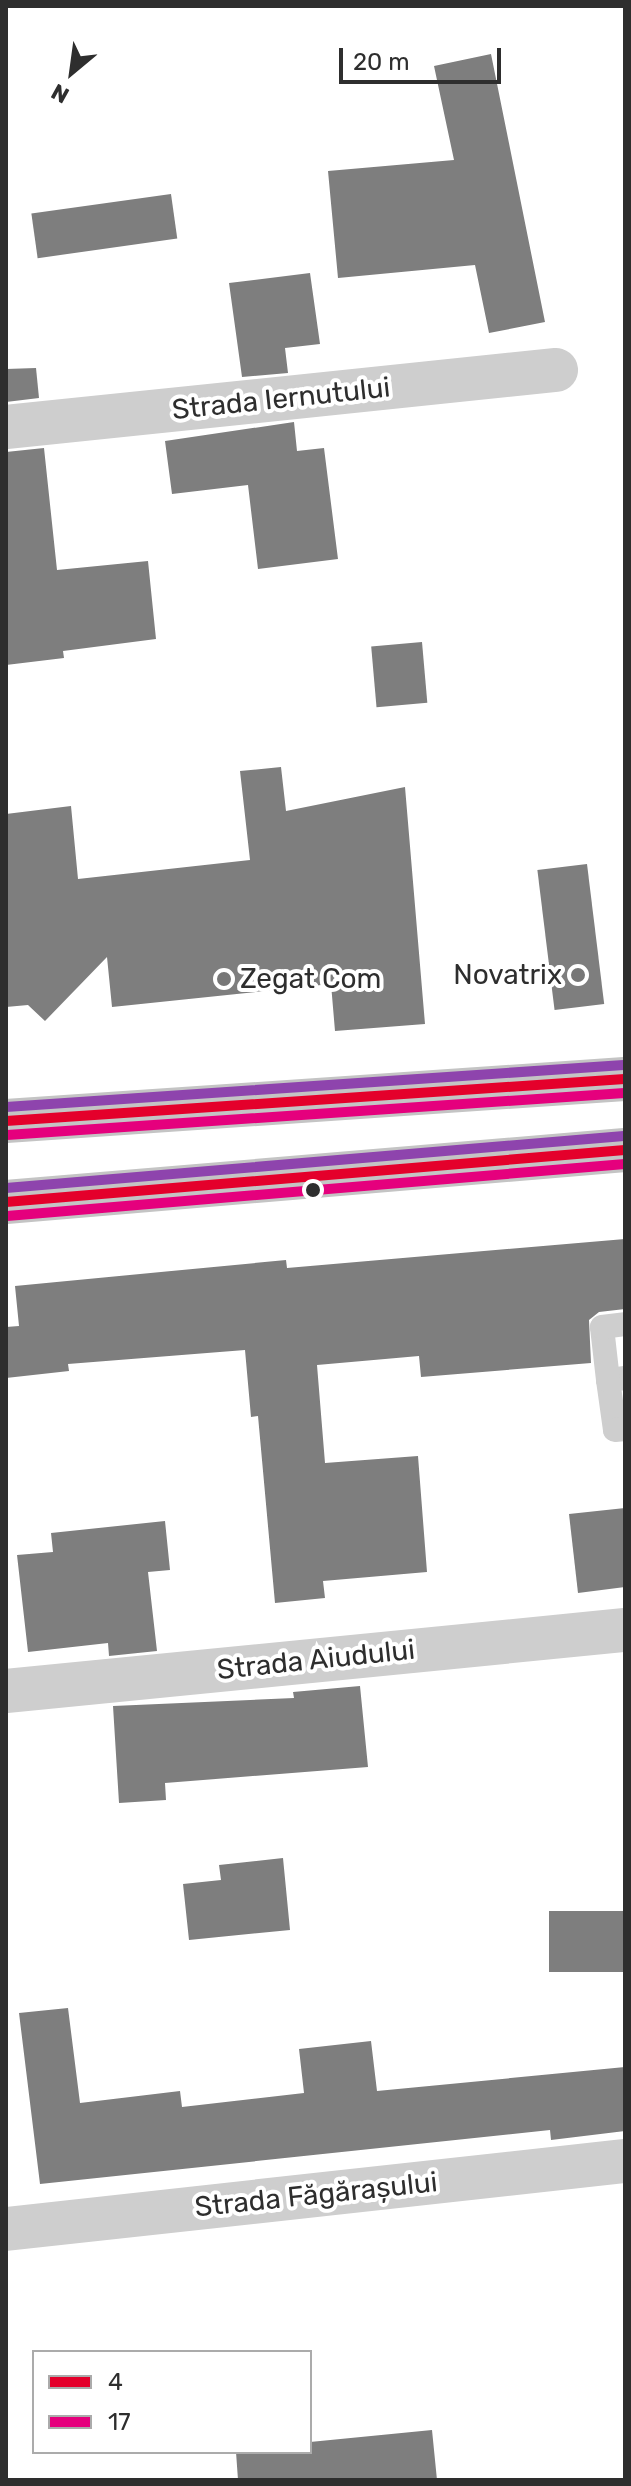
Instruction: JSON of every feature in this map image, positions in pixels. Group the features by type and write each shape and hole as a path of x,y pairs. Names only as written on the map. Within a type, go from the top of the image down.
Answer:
{"main road":[{"path":"6,1121 625,1079"},
{"path":"6,1202 625,1150"}],"street":[{"name":"Strada Iernutului","path":"6,427 556,370"},
{"name":"Strada Aiudului","path":"6,1691 625,1630"},
{"name":"Strada Făgărașului","path":"6,2229 625,2161"}],"lane":[{"path":"625,1324 602,1327 617,1379 615,1430 625,1429"}],"building":[{"path":"491,54 545,322 489,333 475,265 338,278 328,171 454,160 434,66"},
{"path":"171,194 177,239 38,258 31,214"},
{"path":"310,273 320,344 285,348 288,373 242,377 229,283"},
{"path":"36,368 39,398 6,402 6,369"},
{"path":"294,422 297,451 324,448 338,559 258,569 248,485 172,494 165,441"},
{"path":"44,448 57,570 148,561 156,639 63,651 64,658 6,665 6,452"},
{"path":"422,642 427,703 377,707 371,646"},
{"path":"281,767 286,811 405,787 425,1024 335,1031 331,984 112,1007 107,957 45,1021 28,1005 6,1007 6,814 71,806 78,879 250,860 240,771"},
{"path":"587,864 604,1004 555,1010 537,870"},
{"path":"625,1239 625,1309 599,1312 589,1320 591,1363 421,1377 419,1356 317,1365 325,1463 418,1456 427,1572 323,1581 325,1598 275,1603 258,1416 251,1417 245,1350 68,1364 69,1371 6,1378 6,1327 19,1326 15,1286 286,1260 287,1268"},
{"path":"625,1508 625,1587 578,1593 569,1514"},
{"path":"165,1521 170,1570 148,1572 157,1651 109,1656 108,1643 28,1652 17,1555 53,1552 51,1533"},
{"path":"360,1686 368,1767 165,1783 166,1800 119,1803 113,1706 294,1698 293,1692"},
{"path":"283,1858 290,1930 189,1940 183,1884 221,1880 219,1865"},
{"path":"549,1911 625,1911 625,1972 549,1972"},
{"path":"68,2008 80,2103 180,2091 182,2107 304,2093 299,2049 371,2041 377,2091 625,2067 625,2131 551,2140 550,2130 40,2184 19,2013"},
{"path":"432,2430 437,2480 238,2480 236,2454 312,2454 312,2442"}],"transit line":[{"path":"6,1107 624,1065"},
{"name":"4","path":"6,1121 625,1079"},
{"name":"17","path":"7,1135 625,1093"},
{"path":"6,1188 624,1136"},
{"name":"4","path":"6,1202 625,1150"},
{"name":"17","path":"7,1216 625,1164"}],"place":[{"name":"Novatrix","path":"578,975"},
{"name":"Zegat Com","path":"224,979"}]}
